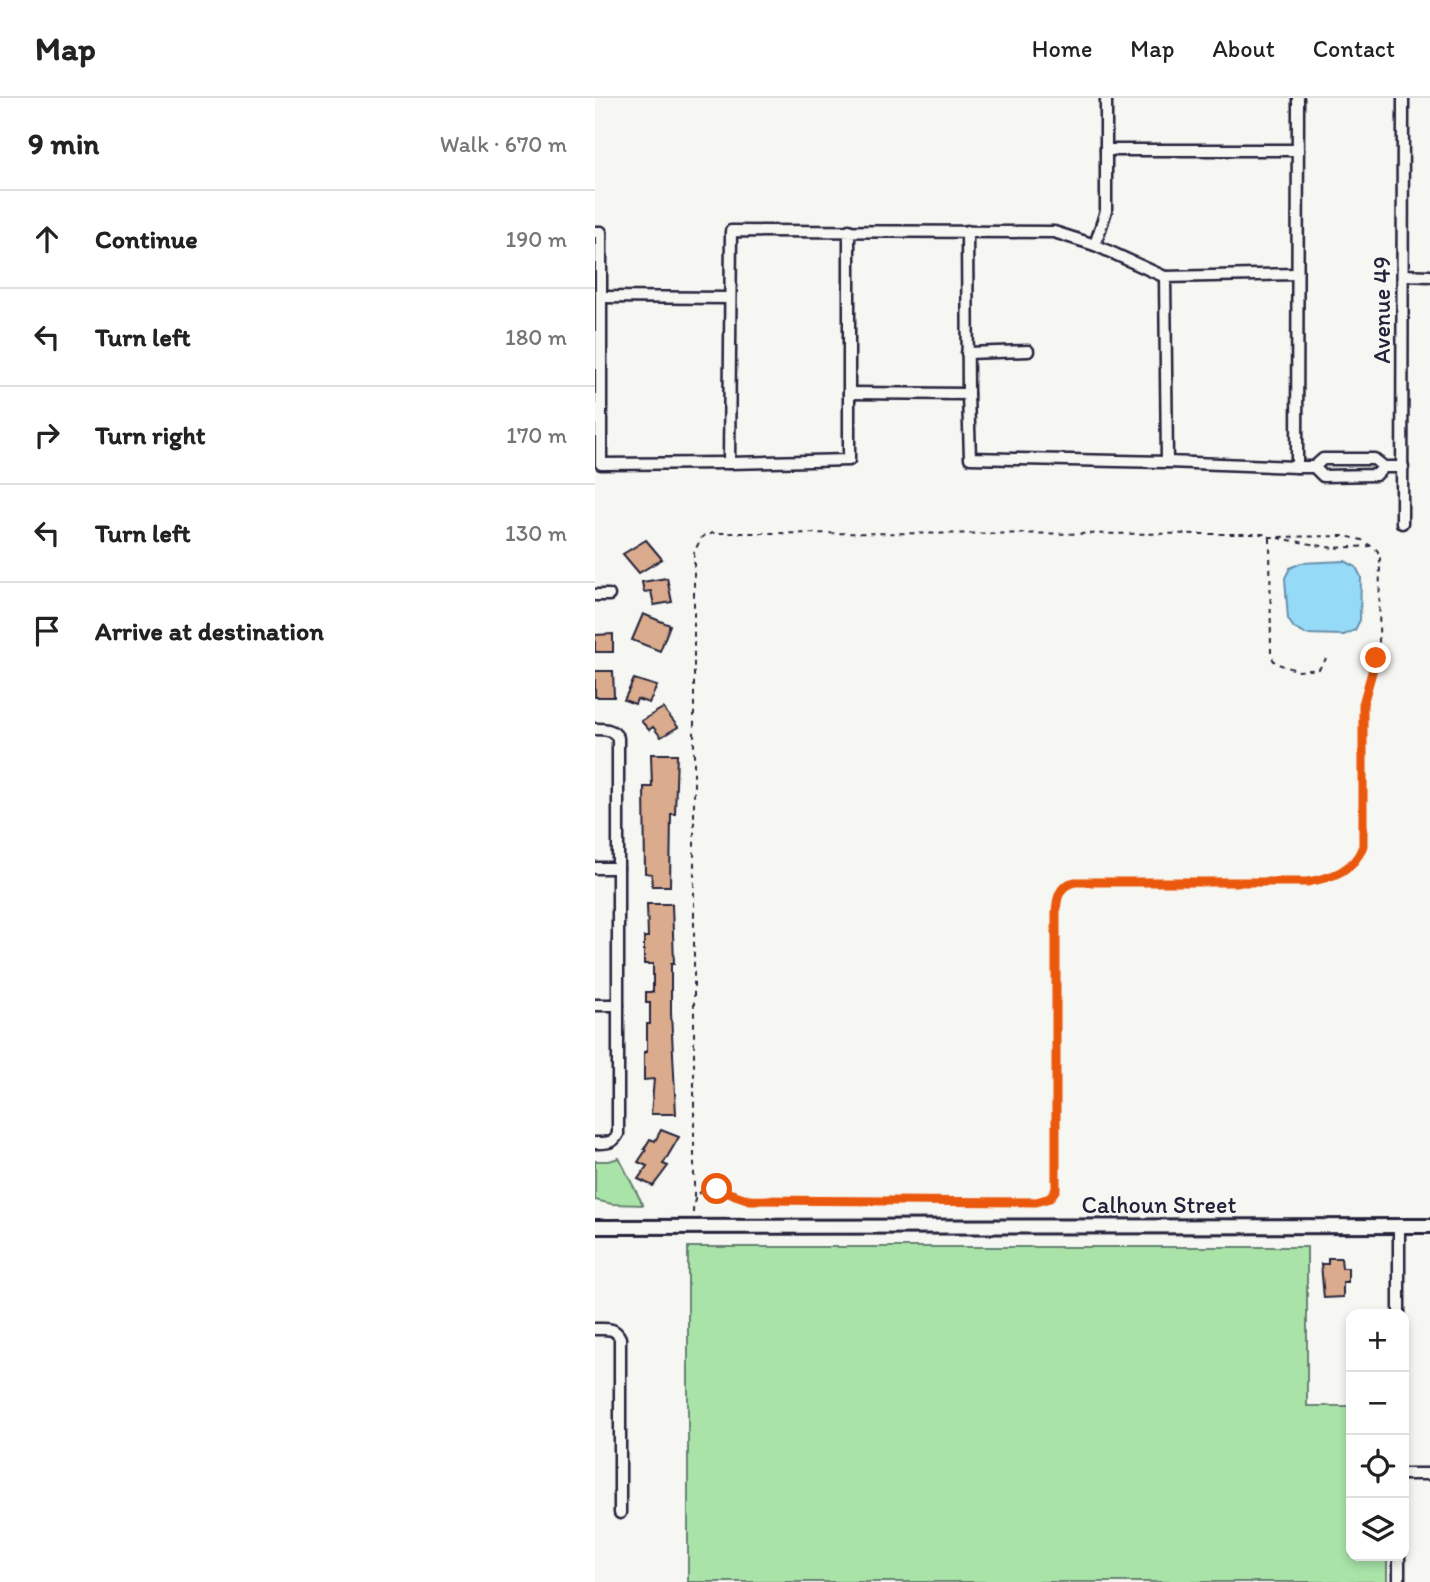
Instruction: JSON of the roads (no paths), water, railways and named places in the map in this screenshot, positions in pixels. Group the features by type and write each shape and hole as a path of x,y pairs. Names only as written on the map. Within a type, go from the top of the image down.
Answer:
{"street":[{"path":"1095,246 1106,211 1106,98"},
{"path":"1297,467 1298,98"},
{"name":"Avenue 49","path":"1402,523 1403,98"},
{"path":"1106,150 1298,150"},
{"path":"595,232 601,232 598,464 729,463 849,460 849,230"},
{"path":"729,463 731,231 1054,232 1095,246 1165,277 1297,274"},
{"path":"967,231 970,458 1297,467 1314,467 1323,459 1374,459 1384,467 1403,467"},
{"path":"1403,275 1430,276"},
{"path":"1165,277 1167,462"},
{"path":"601,297 729,298"},
{"path":"967,354 1028,351"},
{"path":"849,393 968,394"},
{"path":"1346,459 1346,476"},
{"path":"1314,467 1323,476 1376,475 1384,467"},
{"path":"595,595 609,595"},
{"path":"595,729 615,732 618,738 618,1125 615,1140 595,1143"},
{"path":"595,868 618,868"},
{"path":"595,1005 618,1005"},
{"path":"1399,1226 1399,1309"},
{"name":"Calhoun Street","path":"595,1227 1430,1226"},
{"path":"595,1329 612,1329 617,1332 621,1346 620,1513"},
{"path":"1409,1474 1430,1474"},
{"path":"1399,1561 1399,1582"}],"water":[{"path":"1345,561 1356,567 1361,577 1360,620 1355,630 1344,635 1305,634 1294,628 1288,619 1285,578 1290,568 1301,563"}]}
